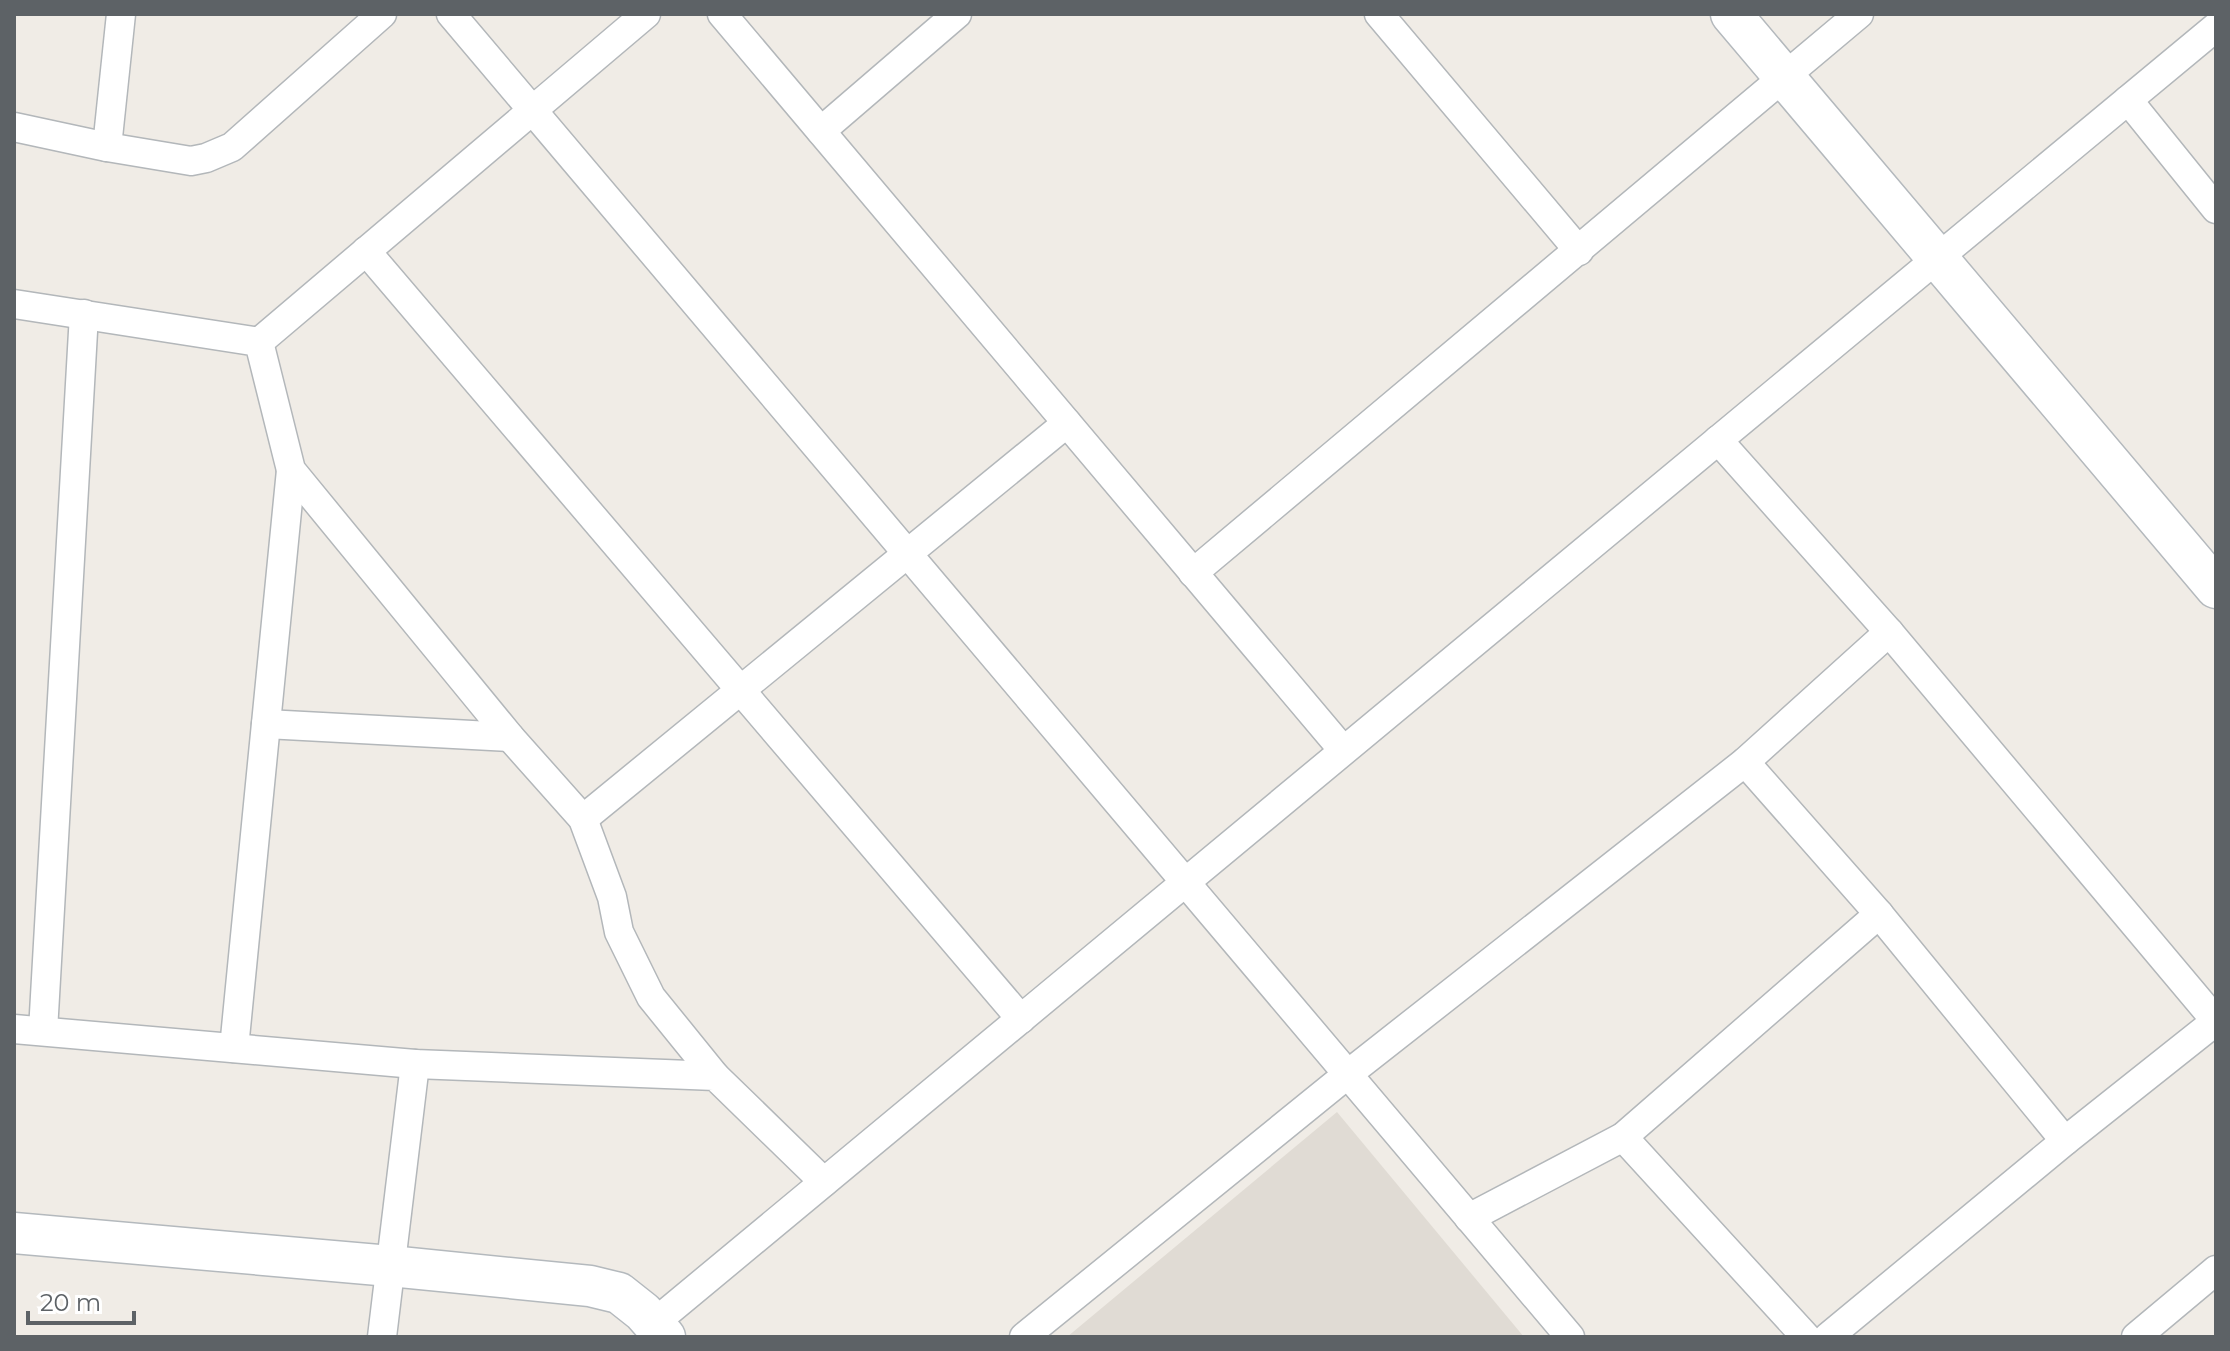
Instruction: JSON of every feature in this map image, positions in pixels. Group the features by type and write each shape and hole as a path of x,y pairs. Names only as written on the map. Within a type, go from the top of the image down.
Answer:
{"street":[{"path":"107,147 121,14"},
{"path":"14,127 191,161 206,158 232,147 382,14"},
{"path":"451,14 1570,1337"},
{"path":"14,304 259,342 646,14"},
{"path":"722,14 1343,750"},
{"path":"821,131 957,14"},
{"path":"1379,14 1579,251"},
{"path":"1731,14 2216,588"},
{"path":"1193,573 1859,14"},
{"path":"14,1233 590,1286 619,1293 659,1330 824,1182 2216,27"},
{"path":"2128,100 2216,209"},
{"path":"366,251 1021,1019"},
{"path":"43,1031 84,314"},
{"path":"234,1048 291,470 259,342"},
{"path":"583,819 1067,423"},
{"path":"1718,440 1889,632 2216,1021 1828,1337"},
{"path":"291,470 510,737 583,819 612,897 619,932 651,997 715,1076 824,1182"},
{"path":"1024,1337 1348,1074 1745,762 1889,632"},
{"path":"266,724 510,737"},
{"path":"1745,762 1879,914 2065,1141"},
{"path":"1469,1218 1623,1137 1879,914"},
{"path":"14,1029 415,1064 715,1076"},
{"path":"382,1337 415,1064"},
{"path":"1623,1137 1806,1337"},
{"path":"2136,1337 2216,1270"}],"shaded area":[{"path":"1337,1112 1524,1337 1067,1337"}]}
